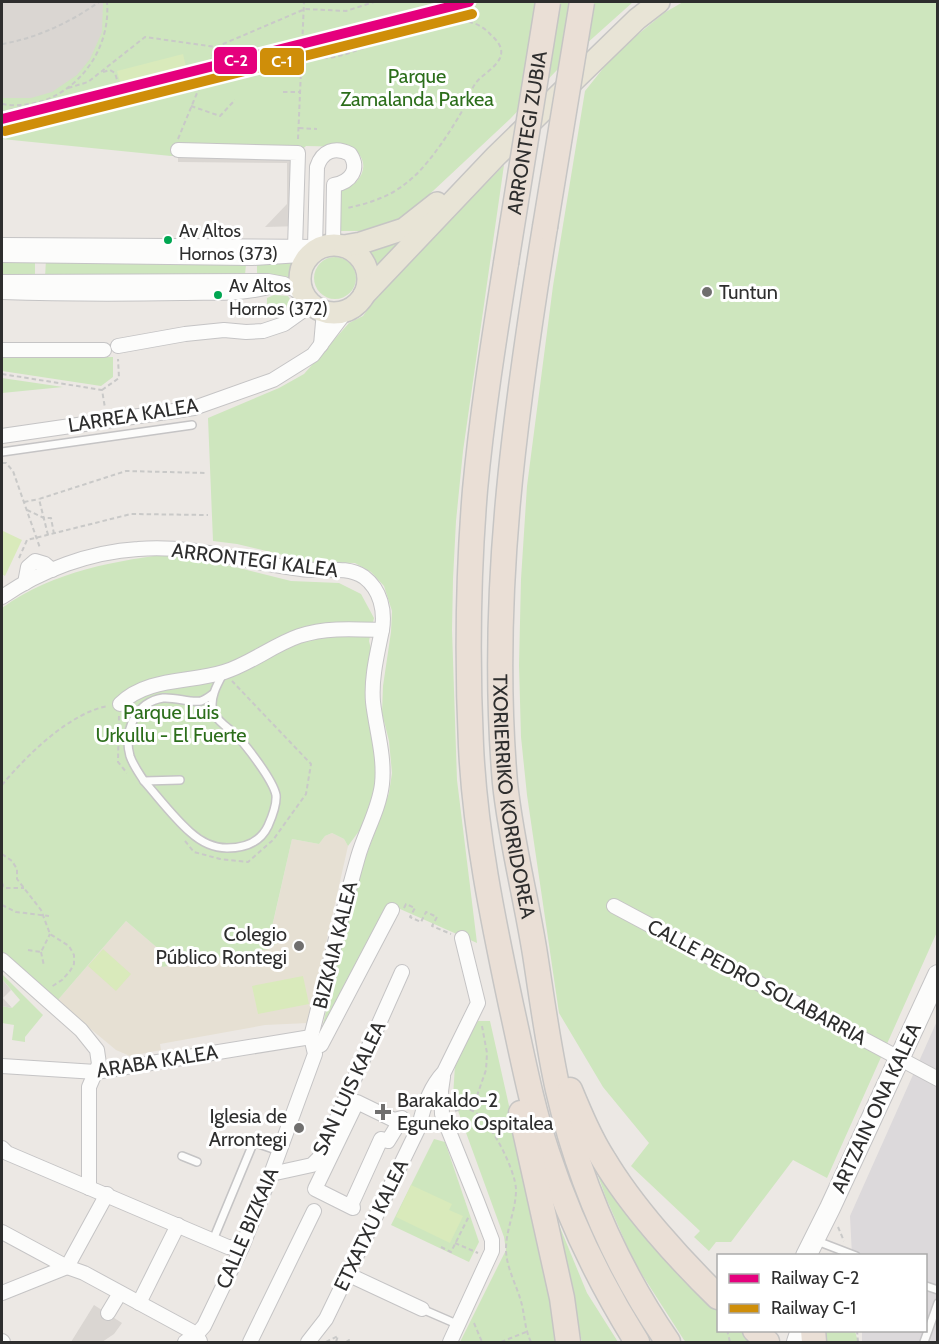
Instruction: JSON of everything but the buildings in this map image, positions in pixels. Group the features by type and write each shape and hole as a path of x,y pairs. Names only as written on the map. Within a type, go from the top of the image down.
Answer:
{"highway":[{"name":"ARRONTEGI ZUBIA","path":"493,349 548,2"},
{"name":"ARRONTEGI ZUBIA","path":"545,227 582,2"},
{"name":"TXORIERRIKO KORRIDOREA","path":"545,227 513,436 503,543 500,659 506,787 557,1086 572,1143 598,1220 621,1266 664,1338"},
{"name":"TXORIERRIKO KORRIDOREA","path":"493,349 481,438 471,550 468,658 471,747 484,864 518,1035 543,1140 563,1196 599,1278 637,1342"},
{"path":"545,1020 569,1088 604,1161 669,1246 717,1295"},
{"path":"518,1035 513,1074 562,1298 575,1342"},
{"path":"562,1298 568,1342"}],"main road":[{"path":"496,156 404,229 361,243 320,247 305,262 301,273 301,284 313,303 335,313 357,304 496,156 628,27 659,2"},
{"path":"320,247 353,250 366,266 368,286 364,295"},
{"name":"ARTZAIN ONA KALEA","path":"816,1248 830,1208 938,975"}],"street":[{"path":"178,150 298,153 320,247"},
{"path":"334,150 350,154 355,165 354,173 348,180 334,185 320,247 317,167 325,152 334,150"},
{"path":"2,245 320,247"},
{"path":"2,255 252,258 285,257 320,247"},
{"path":"2,282 251,281 284,284 313,303 321,345"},
{"path":"2,292 99,294 250,292 284,284"},
{"path":"118,346 185,334 224,330 246,333 262,331 284,324 313,303"},
{"name":"LARREA KALEA","path":"2,436 194,408 273,380 313,356 347,310"},
{"path":"2,350 104,350"},
{"name":"ARRONTEGI KALEA","path":"2,597 25,583 28,567 35,561 45,564 52,570 82,559 137,549 181,548 302,570 344,570 364,578 375,589 384,615 373,671 373,701 382,753 382,784 375,815 360,852"},
{"path":"120,704 131,693 167,682 224,672 299,636 339,628 382,630"},
{"name":"BIZKAIA KALEA","path":"316,1041 360,852"},
{"name":"CALLE PEDRO SOLABARRIA","path":"615,906 938,1079"},
{"name":"BIZKAIA KALEA","path":"316,1041 392,910"},
{"path":"462,938 478,1003"},
{"path":"2,960 81,1030 97,1050 99,1064 89,1086 89,1188"},
{"name":"SAN LUIS KALEA","path":"271,1174 312,1166 319,1158 402,972"},
{"name":"ETXATXU KALEA","path":"308,1342 326,1319 419,1127 422,1110 436,1081 444,1072 478,1003"},
{"name":"ARABA KALEA","path":"2,1066 96,1072 316,1041"},
{"name":"CALLE BIZKAIA","path":"194,1340 204,1326 243,1247 315,1054 316,1041"},
{"path":"444,1072 441,1091 492,1240 492,1251 450,1342"},
{"path":"357,1102 394,1120 402,1118 388,1141 381,1138 352,1203 353,1208 315,1189 357,1102"},
{"path":"419,1127 431,1114 448,1113"},
{"path":"2,1148 7,1153 228,1247 243,1247"},
{"path":"2,1293 67,1267 107,1194"},
{"path":"250,1342 314,1211"},
{"path":"139,1303 178,1225"},
{"path":"2,1232 139,1303 194,1340"},
{"path":"347,1274 422,1309"},
{"path":"108,1313 120,1293"}],"lane":[{"path":"2,452 192,425"},
{"path":"213,714 213,694 224,672"},
{"path":"189,701 200,701 213,694"},
{"path":"176,697 203,706 213,714 238,737 263,769 276,794 272,817 265,831 254,843 239,848 220,848 203,843 168,810 144,781 134,764 128,743 136,714 146,704 160,699 176,697"},
{"path":"144,781 180,780"},
{"path":"213,1240 235,1178 252,1146 256,1143 279,1151"},
{"path":"182,1156 197,1162"},
{"path":"816,1248 852,1254"},
{"path":"924,1342 938,1303"},
{"path":"422,1309 459,1325"}],"path":[{"path":"2,44 46,32 99,2"},
{"path":"68,88 90,66 99,51 107,28 107,2"},
{"path":"298,153 304,2"},
{"path":"2,112 27,106 88,82 145,37 216,47 305,9 346,11 374,2"},
{"path":"302,52 317,58 335,58 459,22 479,25 493,36 501,49 501,57 479,79 460,114 432,156 406,184 376,200 344,208"},
{"path":"178,150 178,139 216,47"},
{"path":"100,72 110,70 115,72 123,98 194,81 200,84"},
{"path":"283,92 301,92"},
{"path":"191,106 220,116 235,100"},
{"path":"2,104 27,106"},
{"path":"299,128 316,129"},
{"path":"2,374 102,390 118,378 118,346"},
{"path":"102,390 105,408"},
{"path":"2,464 6,463 13,471 40,548"},
{"path":"24,502 126,471 206,473"},
{"path":"39,499 48,535"},
{"path":"27,510 44,518 51,518 54,534"},
{"path":"18,560 27,540 131,514 208,515"},
{"path":"179,834 194,852 220,860 248,862 273,840 306,794 311,764 224,672"},
{"path":"2,785 51,734 86,714 120,704 117,733 118,762 133,780"},
{"path":"2,855 12,861 17,869 17,879 41,910 50,934 69,946 74,955 74,964 62,980 51,987 37,991"},
{"path":"2,883 2,891"},
{"path":"6,888 24,888"},
{"path":"392,910 400,914 406,904 415,908 410,917 421,922 426,912 436,917 432,926 462,938"},
{"path":"2,905 16,912 49,916"},
{"path":"44,966 41,952 50,934"},
{"path":"28,950 41,952"},
{"path":"472,1110 486,1070 487,1053 478,1003"},
{"path":"448,1113 463,1109 472,1110 484,1120 512,1168 517,1188 506,1249 510,1273 520,1298 526,1332 531,1342"},
{"path":"441,1247 452,1252 477,1201"},
{"path":"830,1208 847,1252"},
{"path":"455,1244 480,1254"},
{"path":"467,1307 482,1342"},
{"path":"501,1342 526,1332"},
{"path":"324,1342 338,1336 336,1342"}],"shaded area":[{"path":"2,2 103,2 102,32 90,59 77,75 52,92 31,98 2,98"},
{"path":"178,146 304,147 301,226 265,227 287,204 287,163 178,162"},
{"name":"Colegio Público Rontegi","path":"332,833 344,839 348,846 308,1023 265,1025 160,1044 161,1050 130,1056 116,1050 57,1001 126,921 161,951 162,967 276,943 269,941 292,839 319,844 325,836"},
{"path":"2,979 11,990 3,998 12,1008 2,1006"},
{"path":"937,1021 937,1342 862,1342 862,1332 927,1332 927,1254 852,1254 850,1216"},
{"path":"94,1305 122,1323 114,1334 102,1342 71,1342"}],"green space":[{"name":"Parque Zamalanda Parkea","path":"2,2 633,2 557,70 510,119 403,219 371,231 341,231 341,191 360,178 363,165 358,153 351,147 306,146 295,156 171,156 2,139"},
{"path":"683,2 937,2 937,932 827,1178 793,1160 731,1242 716,1242 709,1251 694,1237 700,1231 631,1166 649,1143 603,1087 559,1013 527,795 521,737 519,665 521,579 527,486 553,286 585,91 609,61 636,36 664,13"},
{"path":"183,54 189,80 124,96 117,71"},
{"path":"504,165 463,451 453,579 452,630 457,780 477,943 391,905 322,1029 351,898 389,793 392,773 389,741 382,713 392,611 384,586 371,572 355,563 312,562 237,544 213,541 208,418 279,388 304,374 349,323 363,316 379,293"},
{"path":"459,191 375,267 369,250"},
{"path":"335,257 343,258 350,263 355,270 355,286 350,293 343,298 335,299 327,298 320,293 315,286 314,278 315,270 320,263 327,258"},
{"path":"2,259 35,259 35,276 2,276"},
{"path":"46,260 246,264 245,275 45,277"},
{"path":"293,263 290,277 257,275 257,264"},
{"path":"274,295 288,296 293,304 267,318 267,298"},
{"path":"113,357 113,377 101,386 2,371 2,358"},
{"path":"2,378 63,387 2,393"},
{"path":"3,531 22,540 5,576 2,574"},
{"name":"Parque Luis Urkullu - El Fuerte","path":"179,553 291,581 339,583 361,594 374,618 369,641 377,673 375,787 362,827 348,846 344,839 332,833 325,836 319,844 292,839 269,940 277,943 269,949 162,967 161,951 126,921 57,1001 2,951 2,608 42,585 86,569 132,559"},
{"path":"103,949 131,974 116,991 88,966"},
{"path":"2,974 43,1015 25,1037 25,1042 12,1040 14,1025 2,1023 2,1006 12,1008 20,1000 2,979"},
{"path":"303,976 309,1004 258,1014 252,986"},
{"path":"478,1021 490,1021 562,1342 460,1342 506,1250 504,1237 453,1097 455,1065"},
{"path":"580,1125 689,1282 717,1308 717,1332 743,1332 754,1342 686,1342 634,1262 606,1198"},
{"path":"434,1139 445,1142 479,1242 469,1262 391,1225"},
{"path":"411,1185 452,1204 449,1210 463,1216 450,1243 396,1217"},
{"path":"543,1186 587,1293 618,1342 582,1342"},
{"path":"820,1332 855,1332 858,1342 820,1342"}],"rail line":[{"name":"C-2","path":"2,119 469,2"},
{"name":"C-1","path":"5,131 472,14"}],"place":[{"name":"Av Altos Hornos (373)","path":"168,240"},
{"name":"Tuntun","path":"707,292"},
{"name":"Av Altos Hornos (372)","path":"218,295"},
{"name":"Colegio Público Rontegi","path":"299,946"},
{"name":"Barakaldo-2 Eguneko Ospitalea","path":"383,1112"},
{"name":"Iglesia de Arrontegi","path":"299,1128"}]}
